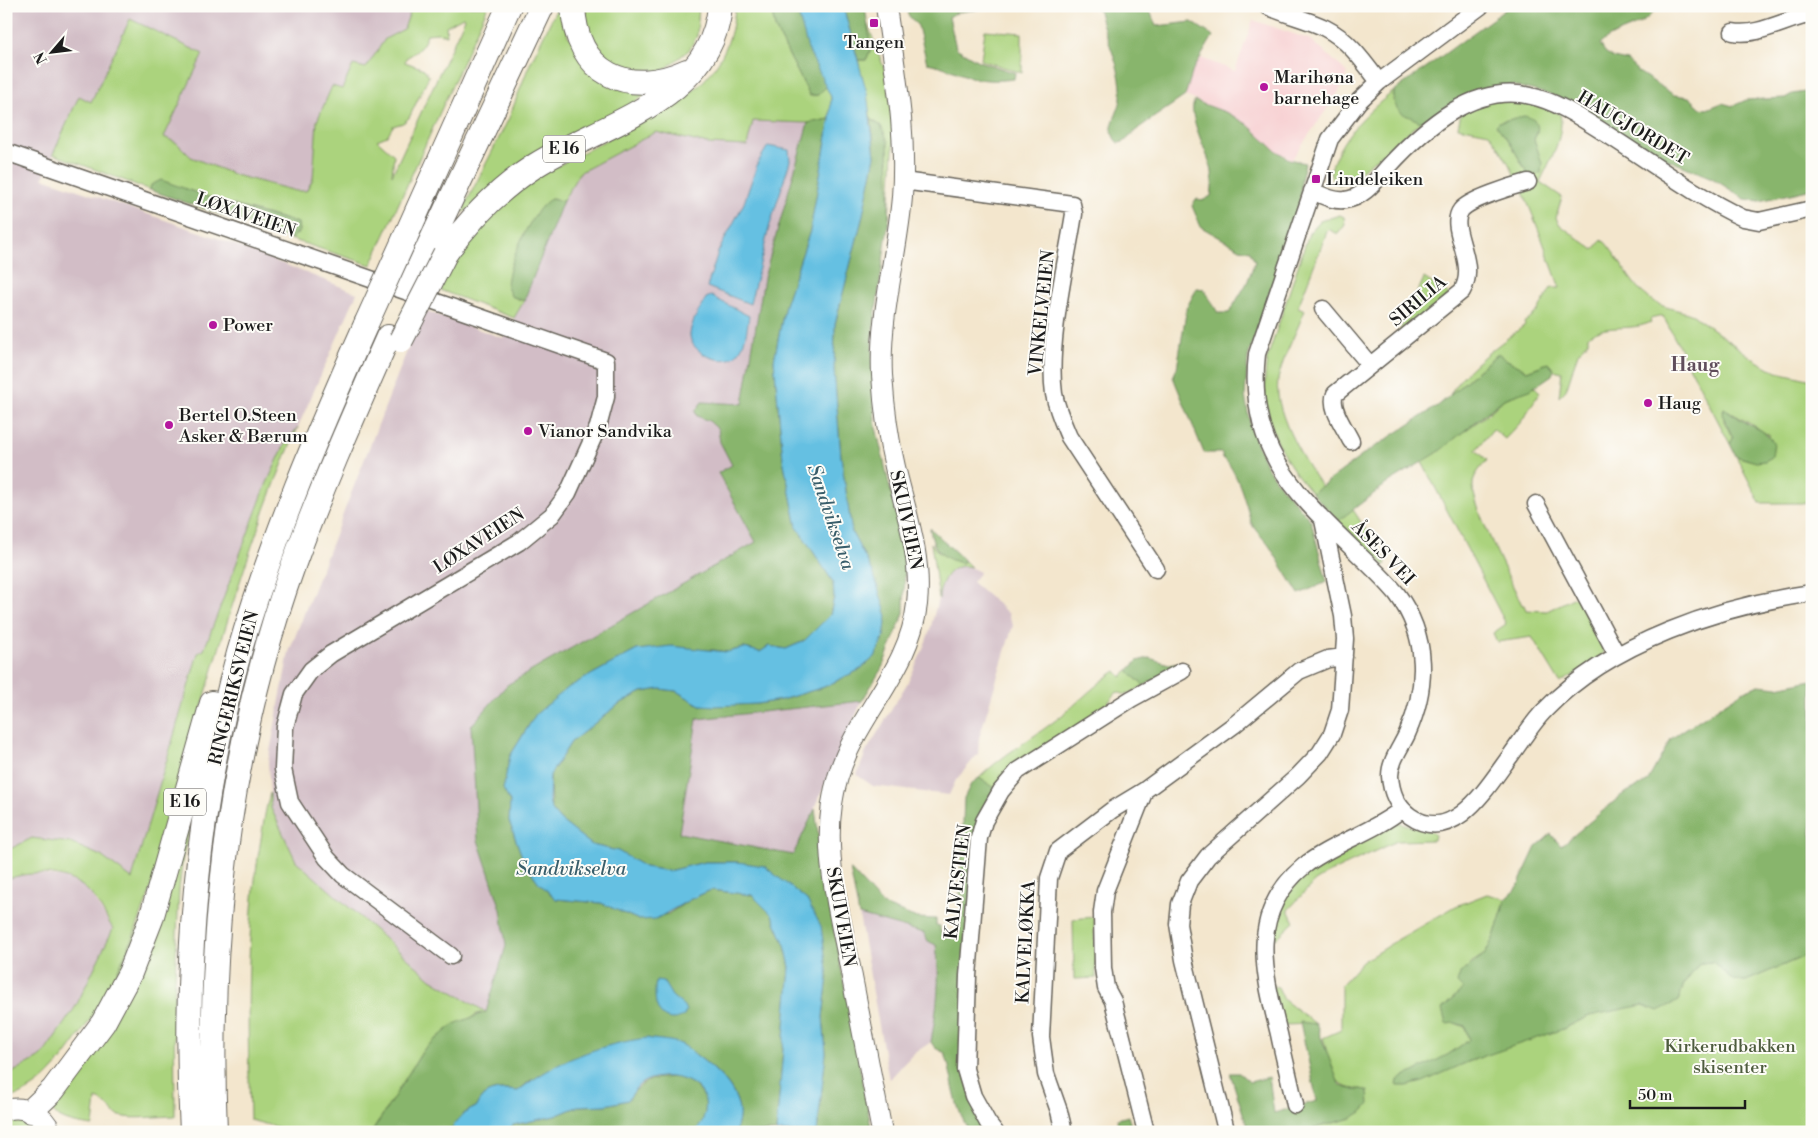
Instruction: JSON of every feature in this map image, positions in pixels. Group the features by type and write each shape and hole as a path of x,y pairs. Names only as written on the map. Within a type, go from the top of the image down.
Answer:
{"highway":[{"name":"RINGERIKSVEIEN","path":"192,1132 189,1000 194,904 204,816 225,709 239,654 262,580 301,473 509,6"},
{"name":"E 16","path":"437,251 542,6"},
{"path":"573,6 577,33 584,49 594,63 616,78 635,83 655,81 679,74 699,63"},
{"name":"E 16","path":"437,251 504,187 554,154 650,105 678,86 699,63 713,38 720,6"},
{"name":"RINGERIKSVEIEN","path":"215,1132 213,1053 215,948 229,820 249,716 262,663 294,562 324,486 346,463 395,339 437,251"},
{"name":"E 16","path":"49,1125 53,1090 103,1023 130,973 151,919 244,595 279,496 301,473"}],"main road":[{"name":"SKUIVEIEN","path":"882,1132 838,904 829,836 838,777 856,737 900,664 912,631 917,606 918,586 915,550 889,434 882,373 887,306 903,181 901,100 886,6"},
{"path":"6,1110 21,1108 49,1125"}],"street":[{"path":"1267,6 1325,28 1358,54 1379,82"},
{"name":"ÅSES VEI","path":"1402,809 1391,789 1390,772 1418,704 1423,680 1420,644 1416,628 1405,606 1388,584 1323,520 1282,472 1265,440 1256,406 1254,381 1257,354 1330,139 1360,101 1379,82 1482,6"},
{"path":"1732,32 1750,34 1793,18 1812,14"},
{"name":"HAUGJORDET","path":"1312,191 1330,198 1344,200 1356,197 1367,189 1398,156 1434,124 1461,106 1496,94 1531,96 1572,112 1743,218 1759,221 1812,209"},
{"name":"LØXAVEIEN","path":"6,152 606,362 606,398 598,428 568,493 552,515 519,542 331,654 311,670 294,694 285,727 283,769 290,802 327,858 343,875 451,956"},
{"name":"VINKELVEIEN","path":"903,181 1072,204 1074,214 1059,309 1053,366 1054,393 1059,416 1069,437 1156,569"},
{"name":"SIRILIA","path":"1351,441 1333,399 1335,394 1458,296 1465,287 1469,270 1457,225 1460,211 1466,206 1505,188 1528,182"},
{"path":"1323,310 1370,365"},
{"path":"1536,504 1617,655"},
{"path":"1225,1126 1184,960 1178,924 1180,904 1189,881 1208,856 1320,753 1332,734 1340,710 1344,657 1344,616 1323,520"},
{"path":"1295,1105 1264,976 1265,932 1277,896 1305,865 1386,822 1402,809 1412,817 1426,822 1444,823 1461,816 1478,799 1545,710 1588,674 1617,655 1654,638 1739,606 1767,599 1812,593"},
{"name":"KALVELØKKA","path":"1064,1132 1059,1110 1046,1074 1041,1045 1049,878 1058,851 1234,725 1299,671 1328,659 1344,657"},
{"name":"KALVESTIEN","path":"995,1132 973,1096 965,1069 968,976 979,838 984,821 1001,790 1018,771 1131,699 1182,671"},
{"path":"1145,790 1105,891 1102,912 1106,988 1113,1001 1145,1128"}],"shaded area":[{"path":"6,6 412,6 404,29 385,39 366,69 359,68 342,89 333,86 317,121 313,180 306,191 296,191 235,175 191,157 164,137 203,54 130,19 91,102 79,97 43,178 220,239 357,293 298,427 285,444 266,485 204,650 198,653 132,879 101,856 49,841 32,838 6,851"},
{"name":"Marihøna barnehage","path":"1253,20 1311,40 1348,73 1338,93 1292,159 1275,150 1247,124 1228,113 1185,96 1193,70 1201,58 1235,71"},
{"path":"753,121 808,123 764,278 743,405 702,402 697,416 709,421 718,429 720,442 732,465 718,474 756,542 706,573 478,840 501,909 506,946 486,1012 431,979 296,861 271,808 268,762 289,652 423,310 503,338 524,301 563,201 579,173 656,132 708,144 746,146"},
{"path":"965,565 980,572 972,582 1008,613 1013,625 979,738 978,754 956,780 949,795 873,786 857,775 866,752 908,682 922,652 930,630 943,580 951,570"},
{"path":"862,701 794,855 679,834 697,719"},
{"path":"38,874 65,878 81,885 90,893 113,929 76,1006 42,1056 6,1076 6,880 15,876"},
{"path":"859,915 924,933 936,945 940,975 938,1003 931,1042 913,1054 889,1080"}],"green space":[{"path":"412,6 488,6 371,265 290,239 299,232 298,223 206,197 151,185 150,190 53,154 79,96 91,102 130,19 203,54 164,137 177,143 191,157 235,175 296,191 306,191 313,179 317,121 332,86 342,89 353,65 366,68 385,39 404,29","holes":["463,17 465,18 392,175 394,155 377,140 387,136 393,126 403,123 409,118 429,76 424,69 405,62 406,58 419,48 427,34 447,35 446,26"]},
{"path":"558,6 564,6 568,36 650,92 464,212 462,211 509,118 528,68"},
{"path":"585,6 699,6 697,36 689,50 664,70 641,75 606,61 588,36"},
{"path":"735,6 771,6 775,28 810,96 818,95 827,86 831,97 830,119 808,123 753,121 747,146 708,144 656,132 579,173 563,201 551,199 519,248 511,268 511,296 524,301 514,318 437,289 472,237 509,196 537,177 677,102 701,84 718,62 725,49 730,36"},
{"path":"771,6 796,6 827,86 818,95 810,96 775,28"},
{"path":"843,6 865,6 871,49 866,60 858,60"},
{"path":"906,6 989,6 958,12 949,17 956,48 978,61 1015,73 1014,79 978,79 927,63 918,26 908,15"},
{"path":"1098,6 1148,6 1156,26 1192,22 1213,36 1193,70 1185,96 1140,127 1124,142 1118,143 1112,132 1120,104 1121,85 1116,62"},
{"path":"1510,6 1657,6 1645,20 1600,44 1605,52 1613,58 1627,61 1640,73 1674,95 1689,97 1701,108 1707,109 1722,103 1733,106 1746,100 1785,98 1792,94 1812,91 1812,189 1760,201 1745,199 1712,178 1664,158 1555,96 1512,85 1471,92 1421,122 1400,112 1395,104 1394,91"},
{"path":"866,20 887,76 894,135 889,218 889,196 881,126 871,119 858,60 866,60 871,49"},
{"path":"985,30 1022,33 1022,73 981,60"},
{"path":"1394,91 1393,101 1405,114 1421,122 1351,179 1339,185 1333,181 1330,172 1340,148 1364,117"},
{"path":"1493,100 1528,103 1560,114 1561,123 1558,140 1552,158 1540,182 1562,197 1556,218 1560,225 1594,250 1602,239 1642,293 1650,299 1666,307 1693,315 1755,360 1777,372 1812,380 1812,503 1760,503 1736,456 1749,460 1770,436 1724,408 1724,421 1733,439 1730,444 1663,316 1650,319 1651,322 1643,325 1610,328 1588,336 1588,342 1578,353 1566,390 1559,397 1562,372 1554,370 1548,363 1527,371 1498,353 1450,395 1456,385 1473,366 1525,325 1524,323 1537,312 1551,288 1560,288 1530,208 1512,169 1489,133 1458,127 1461,113","holes":["1508,120 1538,132 1534,139 1541,163 1529,176 1509,141 1496,125 1499,122"]},
{"path":"1195,101 1228,113 1247,124 1275,150 1289,159 1305,163 1301,181 1300,200 1248,357 1245,396 1251,429 1266,465 1275,479 1311,521 1327,582 1299,594 1270,547 1251,523 1240,486 1232,469 1222,457 1222,453 1204,453 1173,377 1177,368 1187,307 1197,288 1204,289 1218,313 1229,313 1247,283 1255,261 1250,251 1240,249 1201,227 1192,206 1196,199 1204,200 1211,196 1212,181 1210,165 1195,125 1193,107"},
{"path":"1524,116 1529,117 1537,124 1538,127 1534,139 1542,163 1541,173 1529,176 1509,141 1496,125 1499,122"},
{"path":"830,119 810,231 785,305 774,360 783,459 797,527 833,582 834,597 830,615 804,641 786,649 769,646 760,652 744,648 727,652 714,650 637,650 569,687 559,697 544,707 529,725 510,756 504,788 510,802 509,821 524,862 539,883 556,899 601,903 639,920 668,914 691,899 711,890 752,895 772,915 785,945 790,967 776,1132 735,1132 739,1118 738,1104 733,1092 714,1070 681,1044 531,1080 518,1091 493,1091 483,1096 476,1107 460,1117 450,1132 372,1132 424,1049 454,1024 486,1012 506,946 501,909 478,840 471,726 507,685 756,542 718,473 732,465 720,442 718,429 709,421 697,416 695,411 702,402 743,404 764,278 808,123"},
{"path":"871,119 881,126 888,141 889,196 889,218 872,339 875,423 905,553 904,613 882,668 862,701 697,719 679,833 793,855 815,809 823,872 872,1132 817,1132 826,1053 823,1017 828,976 807,900 738,862 705,862 668,871 645,867 618,851 592,845 560,820 551,809 550,775 571,742 619,704 642,692 660,689 676,691 700,705 757,704 781,700 824,687 859,670 875,657 884,637 873,572 852,533 841,457 834,370 835,324 862,219 875,156"},
{"path":"161,180 234,206 298,223 299,232 290,239 150,190 151,185"},
{"path":"551,199 563,201 524,301 511,296 507,286 508,276 516,251 529,225 536,213"},
{"path":"1340,215 1344,217 1345,225 1338,234 1328,229 1298,307 1305,310 1279,375 1277,388 1279,402 1290,433 1306,463 1322,487 1312,493 1289,463 1273,432 1265,397 1265,378 1267,359 1309,233 1320,221"},
{"path":"1424,278 1450,295 1397,336"},
{"path":"1498,353 1527,371 1548,363 1554,370 1552,375 1530,390 1504,399 1437,453 1389,482 1338,521 1312,493 1367,452 1439,405"},
{"path":"1535,387 1540,392 1521,422 1505,439 1493,429 1476,450 1487,460 1478,471 1473,483 1478,507 1485,525 1526,610 1547,611 1579,595 1603,645 1603,654 1592,664 1560,683 1532,637 1497,642 1493,633 1506,624 1422,462 1488,414 1504,399"},
{"path":"1724,408 1749,425 1761,430 1774,442 1772,457 1765,461 1756,462 1736,456 1730,444 1733,438 1722,414"},
{"path":"298,427 262,516 241,577 199,717 159,863 124,957 101,1001 60,1062 37,1085 28,1091 6,1099 6,1076 42,1056 76,1006 113,929 90,893 73,881 62,877 38,874 27,874 6,880 6,851 32,838 71,843 101,856 132,879 198,653 204,650 266,485 285,444"},
{"path":"1352,508 1386,564 1384,565 1338,521"},
{"path":"930,528 965,561 961,563 943,555 935,547"},
{"path":"931,543 938,552 961,563 965,561 971,567 957,567 948,574 941,586 939,599"},
{"path":"1149,658 1169,664 1181,664 1144,686 1128,671 1137,661"},
{"path":"1116,671 1121,677 1128,671 1144,686 1126,695 1117,692 1101,711 995,788 979,778 1007,755 1056,720 1100,682"},
{"path":"1812,680 1812,953 1746,981 1733,980 1713,962 1700,963 1684,984 1678,1001 1658,1011 1643,1005 1589,1016 1563,1029 1470,1061 1423,1082 1407,1086 1397,1086 1398,1080 1449,1054 1469,1040 1465,1026 1455,1023 1446,1024 1442,1009 1463,989 1457,983 1460,973 1485,954 1494,937 1506,899 1516,890 1536,847 1551,834 1561,846 1623,794 1647,782 1671,739 1744,691 1759,685 1778,687"},
{"path":"979,778 995,788 981,814 962,1030 989,1132 970,1132 964,1123 957,1103 945,1053 935,1048 931,1042 938,994 936,945 928,941 924,933 859,915 850,869 883,905 917,918 936,919 936,925 940,926 940,932 959,933 965,896 960,895 964,798 971,784"},
{"path":"270,793 271,808 296,861 431,979 486,1012 477,1014 424,1049 372,1132 295,1132 250,1120 248,989 251,923 258,857"},
{"path":"1397,822 1433,832 1435,835 1434,840 1397,841 1330,872 1315,881 1288,910 1294,922 1276,939 1274,934 1285,898 1307,870"},
{"path":"189,823 190,827 183,855 179,890 174,1002 175,1116 139,1118 120,1116 96,1099 93,1126 60,1118 52,1111 53,1105"},
{"name":"Kirkerudbakken skisenter","path":"1487,894 1506,899 1494,937 1485,954 1471,963 1463,989 1442,1009 1455,1023 1465,1027 1469,1040 1449,1054 1450,1069 1523,1041 1563,1029 1589,1016 1621,1008 1678,1001 1684,984 1700,963 1713,962 1733,980 1746,981 1812,953 1812,1132 1300,1132 1352,1118 1362,1089 1351,1089 1338,1081 1330,1065 1323,1038 1341,1030 1341,985 1362,962 1397,940 1456,906"},
{"path":"1094,917 1096,978 1074,979 1073,919"},
{"path":"1272,986 1278,987 1284,1000 1316,1024 1281,1025"},
{"path":"1300,1022 1316,1024 1339,1084 1349,1089 1368,1091 1369,1104 1362,1112 1352,1118 1300,1132 1249,1132 1230,1073 1239,1073 1250,1082 1269,1077 1274,1113 1317,1101"},
{"path":"679,1077 696,1087 702,1093 705,1100 707,1108 705,1116 694,1132 507,1132 513,1125 555,1116 579,1106 606,1105 628,1100 644,1083 655,1079"},
{"path":"1128,1116 1133,1132 1115,1132 1118,1119"},
{"path":"16,1120 31,1123 40,1132 6,1132 6,1122"}],"water":[{"name":"Sandvikselva","path":"796,6 843,6 867,93 875,156 862,219 835,324 834,370 841,457 852,533 873,572 887,616 884,637 875,657 859,670 824,687 781,700 757,704 715,706 700,705 676,691 660,689 642,692 619,704 571,742 550,775 549,800 551,809 560,820 592,845 618,851 645,867 668,871 705,862 738,862 764,866 807,900 821,926 828,976 823,1017 826,1053 817,1132 776,1132 790,967 785,945 772,915 752,895 711,890 656,919 639,920 601,903 556,899 539,883 524,862 509,821 510,802 503,789 510,756 536,714 569,687 637,650 671,646 727,652 744,648 760,652 769,646 786,649 804,641 830,615 834,597 833,582 797,527 783,459 774,360 785,305 810,231 830,119 831,97 808,49"},
{"path":"768,146 789,150 790,161 769,228 750,304 707,287 718,252 744,203 758,162"},
{"path":"711,296 749,316 742,348 735,356 729,359 722,360 707,356 700,352 691,341 690,334 694,320 706,298"},
{"path":"656,980 663,981 672,996 684,1006 686,1011 684,1016 673,1019 666,1018 658,1010 655,998"},
{"path":"647,1038 684,1045 717,1072 736,1099 739,1121 735,1132 694,1132 702,1121 705,1112 705,1100 700,1090 691,1083 680,1078 668,1077 645,1081 637,1087 628,1100 606,1105 579,1106 555,1116 513,1125 507,1132 450,1132 460,1117 476,1107 483,1096 488,1093 499,1090 518,1091 547,1071 595,1049"}],"place":[{"name":"Tangen","path":"874,23"},
{"name":"Marihøna barnehage","path":"1264,87"},
{"name":"Lindeleiken","path":"1316,179"},
{"name":"Power","path":"213,325"},
{"name":"Haug","path":"1648,403"},
{"name":"Bertel O.Steen Asker & Bærum","path":"169,425"},
{"name":"Vianor Sandvika","path":"528,431"}],"district":[{"name":"Haug","path":"1695,365"}]}
